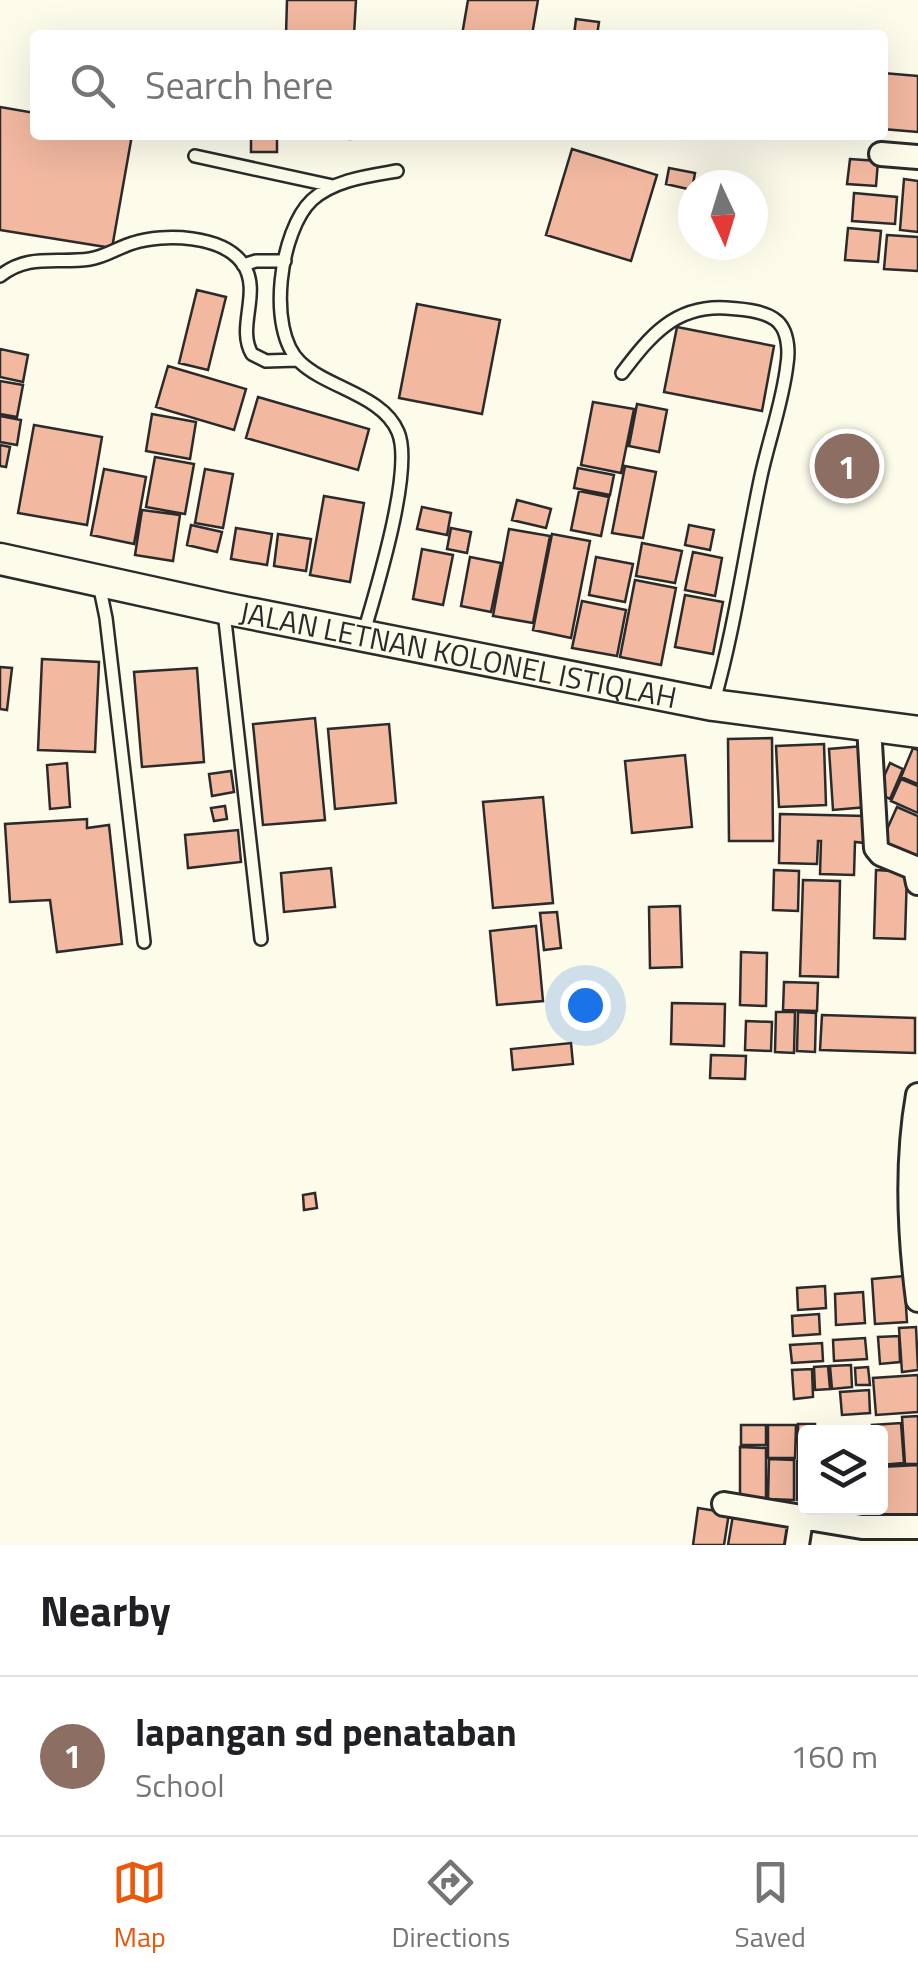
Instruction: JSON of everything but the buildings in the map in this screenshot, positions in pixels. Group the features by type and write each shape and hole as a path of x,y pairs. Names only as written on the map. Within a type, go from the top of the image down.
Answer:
{"street":[{"path":"881,154 918,157"},
{"name":"JALAN LETNAN KOLONEL ISTIQLAH","path":"0,559 224,608 713,705 918,732"},
{"path":"869,726 876,848 880,854 914,868 918,884"},
{"path":"918,1094 910,1146 909,1190 918,1300"},
{"path":"724,1504 862,1528 918,1527"},
{"path":"797,1545 801,1519"}],"lane":[{"path":"195,156 333,186"},
{"path":"363,636 402,473 402,445 391,419 298,360 287,344 280,311 285,260 300,213 333,186 397,170"},
{"path":"0,276 30,261 90,259 154,238 214,246 237,257 251,284 248,346 252,354 266,362 298,360"},
{"path":"243,265 256,260 285,260"},
{"path":"622,373 659,328 691,311 752,311 776,320 786,336 788,366 713,705"},
{"path":"98,580 106,618 144,942"},
{"path":"224,608 261,939"}],"place":[{"name":"lapangan sd penataban","path":"847,466"}]}
